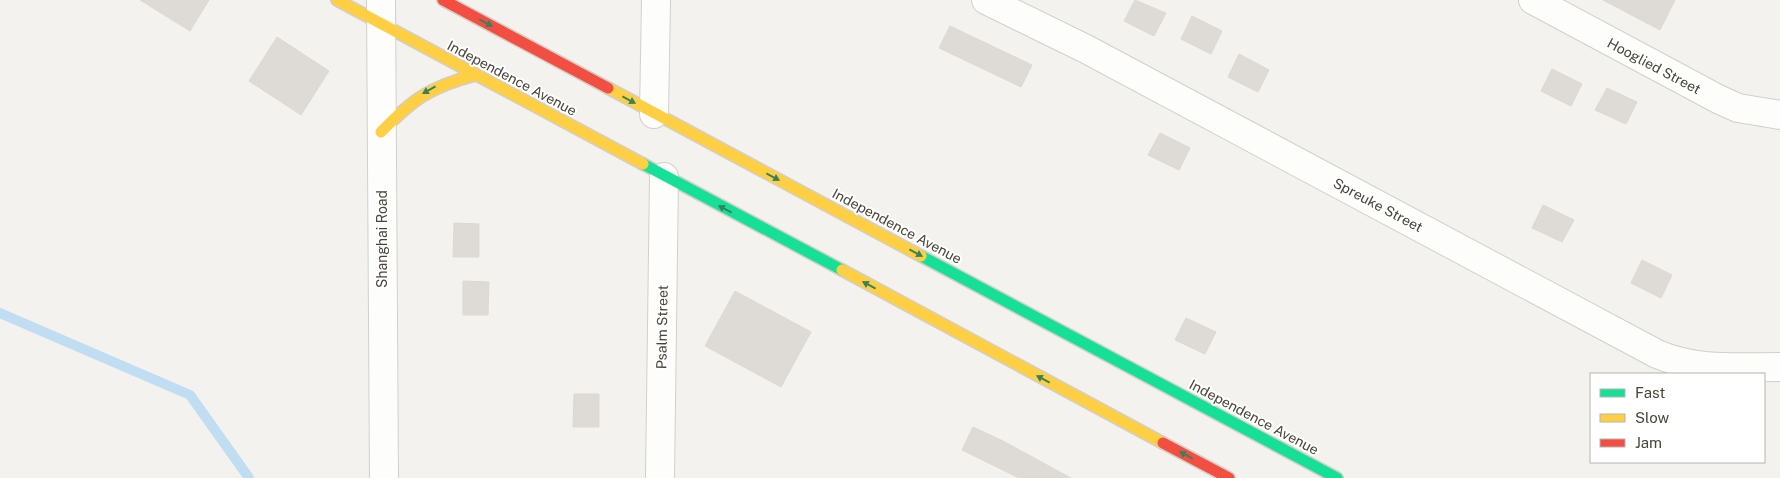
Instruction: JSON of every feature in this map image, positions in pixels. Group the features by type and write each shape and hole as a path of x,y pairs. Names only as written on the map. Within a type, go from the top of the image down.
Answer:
{"main road":[{"name":"Independence Avenue","path":"337,0 380,11 475,75 1229,478"},
{"name":"Independence Avenue","path":"443,0 1337,478"},
{"path":"381,132 423,93 447,82 475,75"}],"street":[{"path":"654,114 656,0"},
{"name":"Spreuke Street","path":"986,0 1086,49 1656,354 1685,364 1702,367 1780,367"},
{"name":"Hooglied Street","path":"1533,0 1718,100 1738,108 1780,115"},
{"name":"Shanghai Road","path":"380,11 384,478"},
{"name":"Psalm Street","path":"660,478 664,176"}],"building":[{"path":"140,0 209,0 190,31"},
{"path":"1135,0 1166,13 1154,36 1124,21"},
{"path":"1603,0 1675,0 1660,30"},
{"path":"1192,16 1222,31 1211,54 1181,39"},
{"path":"950,26 1032,65 1021,87 939,48"},
{"path":"277,37 329,71 301,115 249,81"},
{"path":"1239,54 1269,70 1258,92 1228,77"},
{"path":"1552,69 1582,84 1571,106 1541,91"},
{"path":"1607,88 1637,102 1626,124 1595,110"},
{"path":"1160,133 1190,148 1179,170 1148,155"},
{"path":"1543,205 1574,220 1562,242 1532,228"},
{"path":"454,223 479,224 479,257 453,257"},
{"path":"1642,260 1672,275 1661,298 1631,283"},
{"path":"463,281 489,282 488,315 463,315"},
{"path":"735,291 811,332 781,387 705,346"},
{"path":"1186,318 1216,332 1205,354 1175,340"},
{"path":"574,394 599,394 599,427 573,427"},
{"path":"973,427 1071,478 1019,478 962,450"}],"waterway":[{"path":"0,313 190,395 249,478"}],"traffic: fast":[{"path":"643,164 842,270"},
{"path":"921,256 1337,478"}],"traffic: slow":[{"path":"337,0 643,164"},
{"path":"381,132 403,111 423,96 446,84 475,75"},
{"path":"608,88 921,256"},
{"path":"842,270 1163,443"}],"traffic: jam":[{"path":"443,0 608,88"},
{"path":"1163,443 1229,478"}]}
